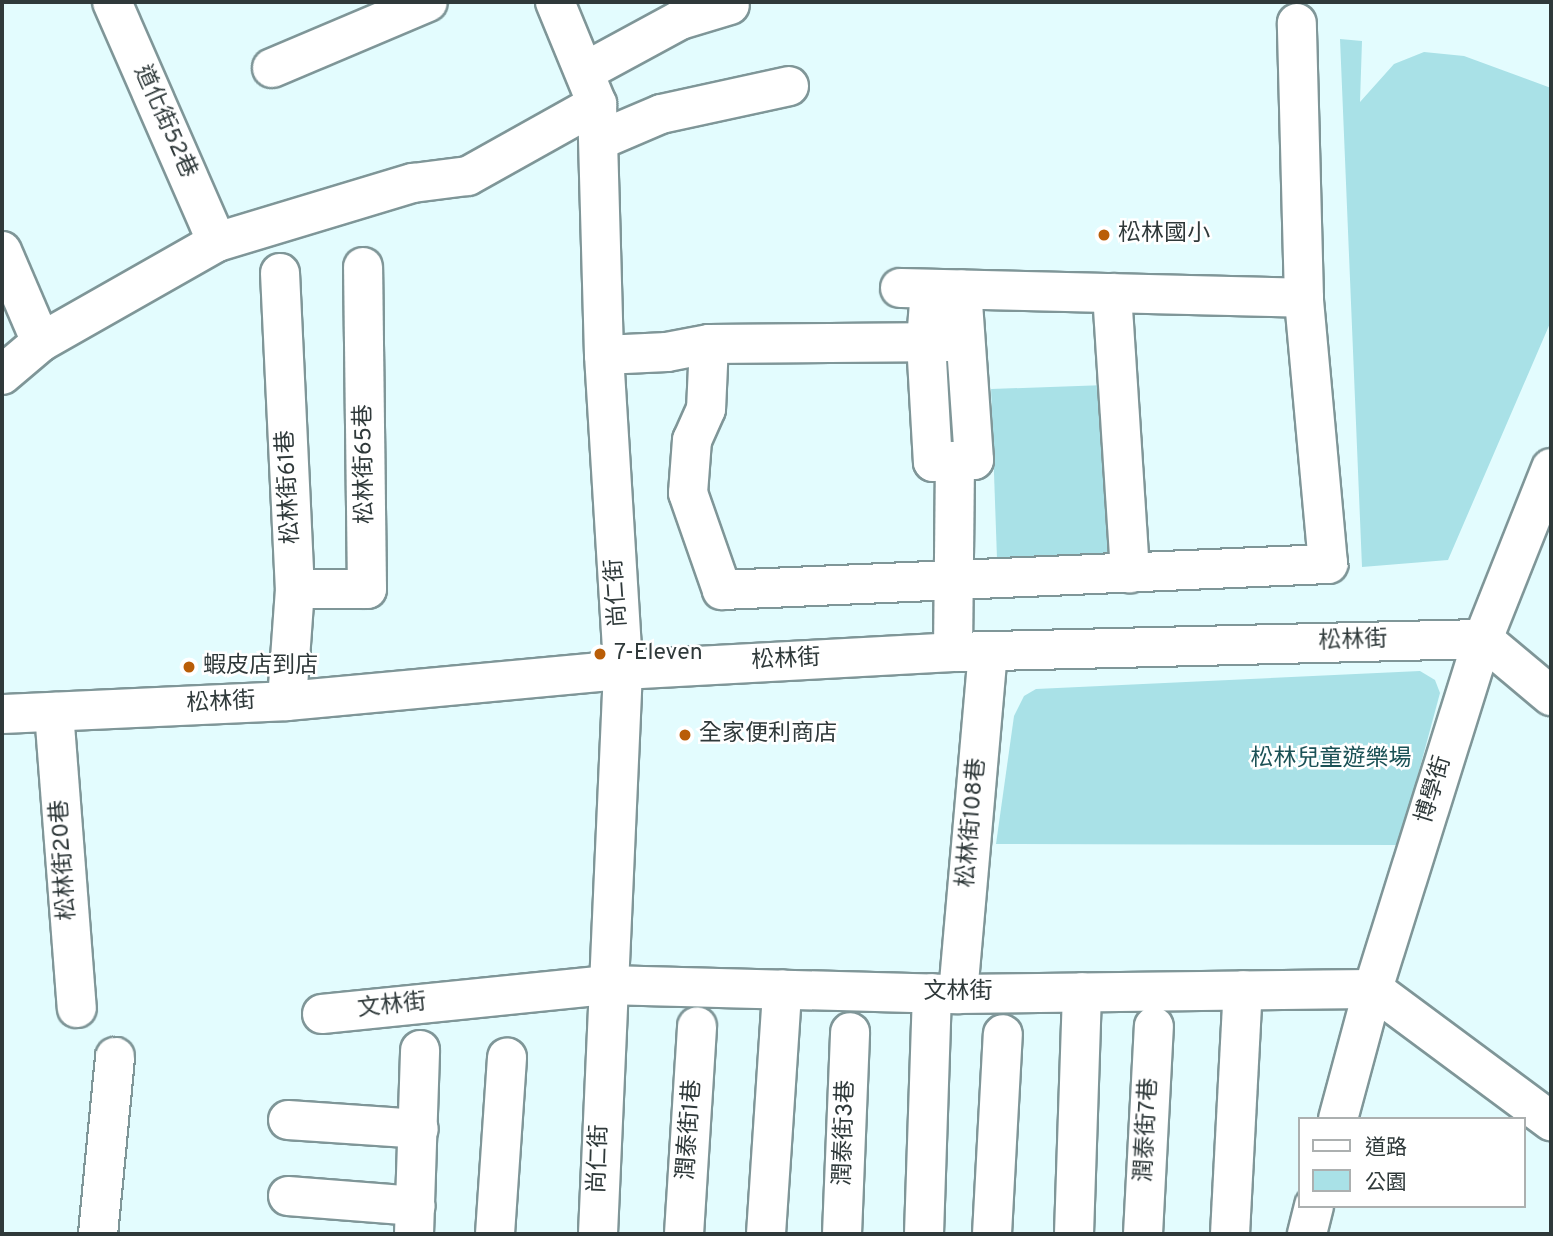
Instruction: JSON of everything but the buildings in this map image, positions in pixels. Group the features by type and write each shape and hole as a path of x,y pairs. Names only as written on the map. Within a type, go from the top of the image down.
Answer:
{"street":[{"name":"道化街52巷","path":"111,2 217,242"},
{"path":"272,68 428,2"},
{"name":"尚仁街","path":"555,2 594,105 604,355 623,670 606,985 598,1234"},
{"path":"2,375 40,342 217,242 413,183 468,176 594,105 680,20 730,5"},
{"path":"709,344 706,409 692,440 688,493 722,590 1328,564 1304,298 1297,23"},
{"path":"594,105 661,114 789,86"},
{"path":"2,251 40,342"},
{"name":"松林街65巷","path":"295,589 367,589 363,267"},
{"name":"松林街61巷","path":"280,273 295,589 287,701"},
{"path":"930,288 1304,298"},
{"path":"930,288 965,342 974,460 933,462 926,342 930,288"},
{"path":"1112,293 1130,573"},
{"path":"604,355 667,352 709,344 965,342"},
{"name":"松林街108巷","path":"924,1234 971,652 953,582 955,461"},
{"name":"博學街","path":"1339,1117 1373,989 1483,639 1551,468"},
{"path":"1483,639 1551,696"},
{"name":"松林街","path":"2,714 287,701 623,670 971,652 1483,639"},
{"name":"松林街20巷","path":"54,712 77,1008"},
{"name":"文林街","path":"322,1014 606,985 945,994 1373,989"},
{"path":"1373,989 1551,1121"},
{"path":"766,1234 782,990"},
{"path":"1230,1234 1244,990"},
{"path":"1074,1234 1082,992"},
{"name":"潤泰街1巷","path":"684,1234 697,1026"},
{"name":"潤泰街7巷","path":"1143,1234 1154,1026"},
{"name":"潤泰街3巷","path":"842,1234 850,1031"},
{"path":"992,1234 1003,1034"},
{"path":"288,1196 415,1220 420,1050"},
{"path":"98,1234 115,1057"},
{"path":"495,1234 507,1057"},
{"path":"288,1121 419,1129"},
{"path":"1307,1234 1314,1208"}],"green space":[{"path":"1340,39 1362,41 1360,102 1394,64 1424,52 1464,56 1551,88 1551,321 1448,560 1362,567"},
{"path":"1106,385 1112,565 997,569 991,389"},
{"name":"松林兒童遊樂場","path":"1420,671 1435,680 1440,693 1399,845 996,844 1014,716 1024,696 1036,689"}],"place":[{"name":"松林國小","path":"1104,235"},
{"name":"7-Eleven","path":"600,654"},
{"name":"蝦皮店到店","path":"189,667"},
{"name":"全家便利商店","path":"685,735"}]}
